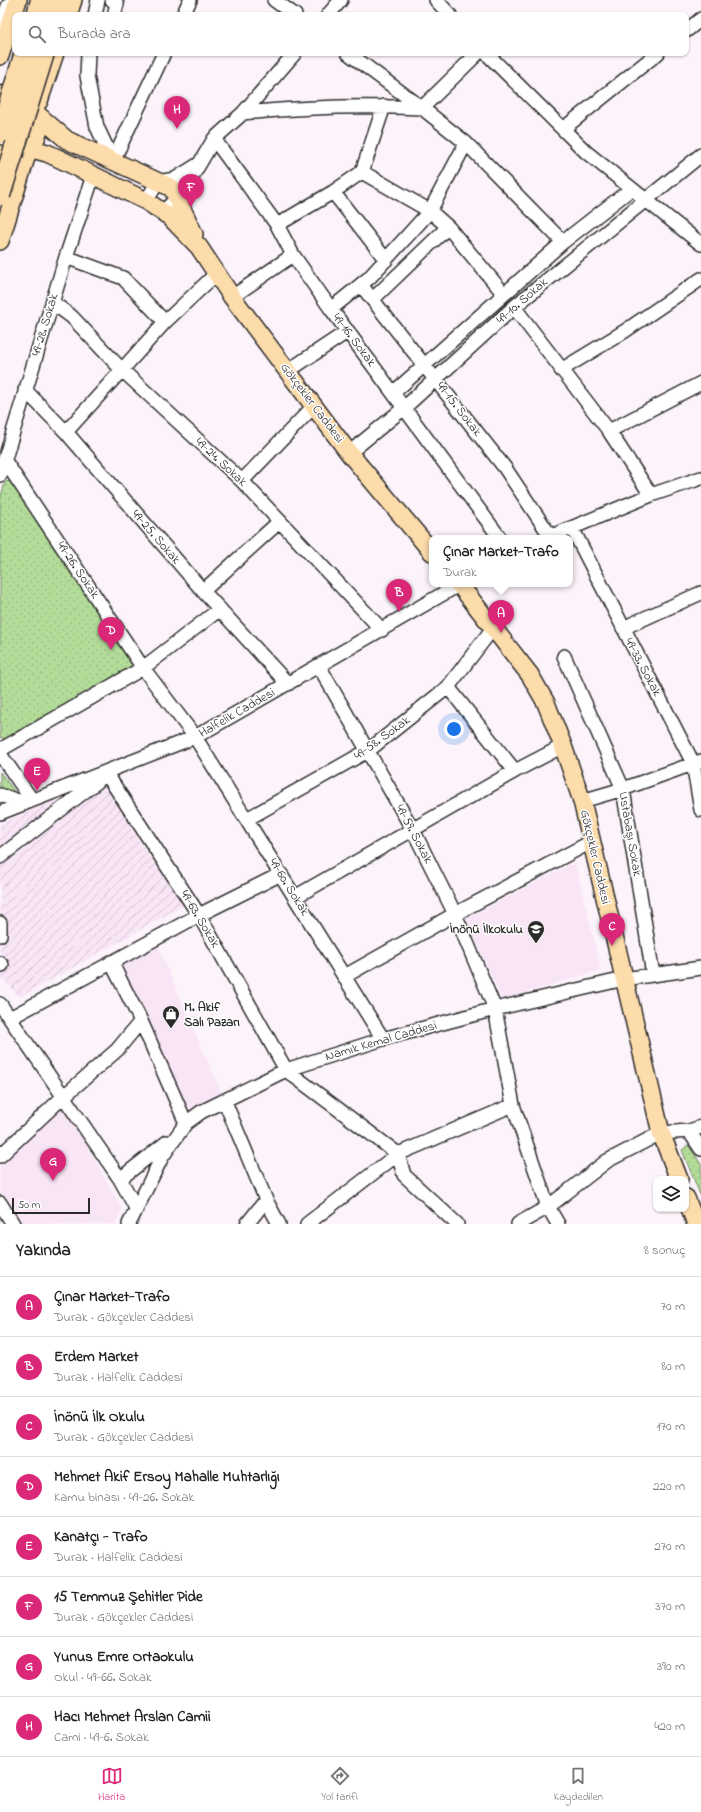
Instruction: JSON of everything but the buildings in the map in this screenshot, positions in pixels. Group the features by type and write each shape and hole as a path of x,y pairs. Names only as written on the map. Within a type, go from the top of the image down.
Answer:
{"highway":[{"path":"38,12 41,0"},
{"path":"57,12 60,0"},
{"path":"0,133 24,56"},
{"path":"0,194 43,56"}],"main road":[{"path":"14,12 18,0"},
{"path":"69,12 73,0"},
{"path":"0,56 12,19"},
{"path":"0,240 29,148 38,134 39,124 37,112 54,56"},
{"path":"0,95 12,94 21,96 28,101 37,112 67,140 172,188 200,247"},
{"path":"0,154 16,155 29,148 47,153 146,201 170,217 200,247"},
{"name":"Gökçekler Caddesi","path":"200,247 232,297 349,453 429,548"},
{"name":"Gökçekler Caddesi","path":"461,587 530,675 546,703 563,746 582,801 661,1133 678,1176"},
{"path":"689,1206 696,1224"}],"street":[{"path":"0,24 10,0"},
{"path":"96,12 98,0"},
{"path":"112,0 116,4 115,12"},
{"path":"184,12 190,0"},
{"path":"274,0 291,12"},
{"path":"331,12 341,0"},
{"path":"436,0 447,12"},
{"path":"689,29 701,19"},
{"path":"88,56 88,76 97,127 113,161"},
{"path":"113,161 163,56"},
{"path":"163,212 183,192 214,139 243,112 292,56"},
{"path":"352,56 466,143 563,242"},
{"path":"243,112 300,107 384,106 422,108 475,56"},
{"path":"489,56 586,152 701,244"},
{"path":"563,129 654,56"},
{"path":"277,225 333,192 362,172 384,106"},
{"name":"49-16. Sokak","path":"214,139 277,225 293,255 330,308 498,535"},
{"path":"330,308 362,285 430,211 466,143"},
{"name":"49-10. Sokak","path":"349,453 404,408 514,307 701,155"},
{"path":"146,201 158,182 175,179 200,163"},
{"path":"362,172 430,211 448,227 504,294"},
{"name":"49-28. Sokak","path":"0,475 52,302 93,176"},
{"name":"49-10. Sokak","path":"393,393 426,366 563,242 631,189"},
{"path":"333,192 386,260"},
{"path":"373,299 448,227"},
{"path":"232,297 293,255"},
{"path":"66,257 122,278 164,322"},
{"path":"66,432 164,322 217,273"},
{"path":"561,370 625,331 701,279"},
{"name":"49-15. Sokak","path":"362,285 505,468 548,535"},
{"name":"49-24. Sokak","path":"52,302 72,317 121,369 242,481 382,630"},
{"path":"514,307 609,431 651,495"},
{"path":"288,372 348,331"},
{"path":"609,431 701,383"},
{"name":"49-25. Sokak","path":"25,390 66,432 203,591 288,684"},
{"path":"242,481 314,406"},
{"name":"49-26. Sokak","path":"5,461 143,668 195,737"},
{"path":"554,535 651,495 701,478"},
{"path":"203,591 280,521"},
{"name":"49-33. Sokak","path":"572,528 623,628 697,762 701,810"},
{"name":"Halfelik Caddesi","path":"0,813 28,801 106,773 195,737 454,587"},
{"path":"623,628 701,593"},
{"path":"0,750 143,668 220,609"},
{"name":"49-58. Sokak","path":"247,819 369,750 448,687 493,628"},
{"name":"Ustabaşı Sokak","path":"564,656 623,789 653,976"},
{"name":"49-59. Sokak","path":"319,666 369,750 413,830 455,914 495,1009 513,1105 548,1208 558,1224"},
{"path":"448,687 515,771"},
{"name":"49-60. Sokak","path":"195,737 345,976 382,1039"},
{"path":"295,897 515,771 563,746"},
{"path":"0,754 28,801"},
{"path":"582,801 623,789 697,762"},
{"path":"0,857 98,781 106,773"},
{"name":"49-63. Sokak","path":"106,773 199,915 286,1070"},
{"path":"0,795 28,801"},
{"path":"345,976 455,914 591,842"},
{"path":"10,1018 199,915 281,874"},
{"path":"0,923 0,935"},
{"path":"111,962 141,1022 186,1123"},
{"name":"Namık Kemal Caddesi","path":"129,1224 162,1157 176,1135 186,1123 202,1112 225,1102 286,1070 382,1039 495,1009 624,979 701,968"},
{"path":"0,1004 120,1179 136,1208"},
{"path":"0,1156 117,1050 141,1022"},
{"path":"286,1070 398,1154 404,1176 457,1224"},
{"path":"225,1102 266,1200 279,1224"},
{"path":"307,1224 398,1154 513,1105"},
{"path":"518,1224 548,1208 606,1161 661,1133 695,1129 701,1149"},
{"path":"120,1179 176,1135"},
{"path":"247,1224 266,1200"},
{"path":"0,1203 13,1224"}],"shaded area":[{"path":"98,781 104,783 142,846 184,905 20,997 0,977 0,824"},
{"name":"İnönü İlkokulu","path":"575,862 601,970 502,999 466,919"},
{"name":"M. Akif Salı Pazarı","path":"156,943 222,1094 188,1113 119,963"},
{"path":"65,1106 122,1209 115,1224 16,1224 0,1198 0,1164"}],"green space":[{"path":"11,481 136,665 8,740 0,737 0,500 5,482"},
{"path":"0,772 18,796 14,802 0,808"},
{"path":"688,1145 701,1164 701,1197 682,1150"}],"place":[{"name":"Hacı Mehmet Arslan Camii","path":"177,129"},
{"name":"15 Temmuz Şehitler Pide","path":"191,207"},
{"name":"Erdem Market","path":"399,612"},
{"name":"Çınar Market-Trafo","path":"501,633"},
{"name":"Mehmet Akif Ersoy Mahalle Muhtarlığı","path":"111,650"},
{"name":"Kanatçı - Trafo","path":"37,791"},
{"name":"İnönü İlkokulu","path":"536,944"},
{"name":"İnönü İlk Okulu","path":"612,946"},
{"name":"M. Akif Salı Pazarı","path":"171,1029"},
{"name":"Yunus Emre Ortaokulu","path":"53,1181"}]}
